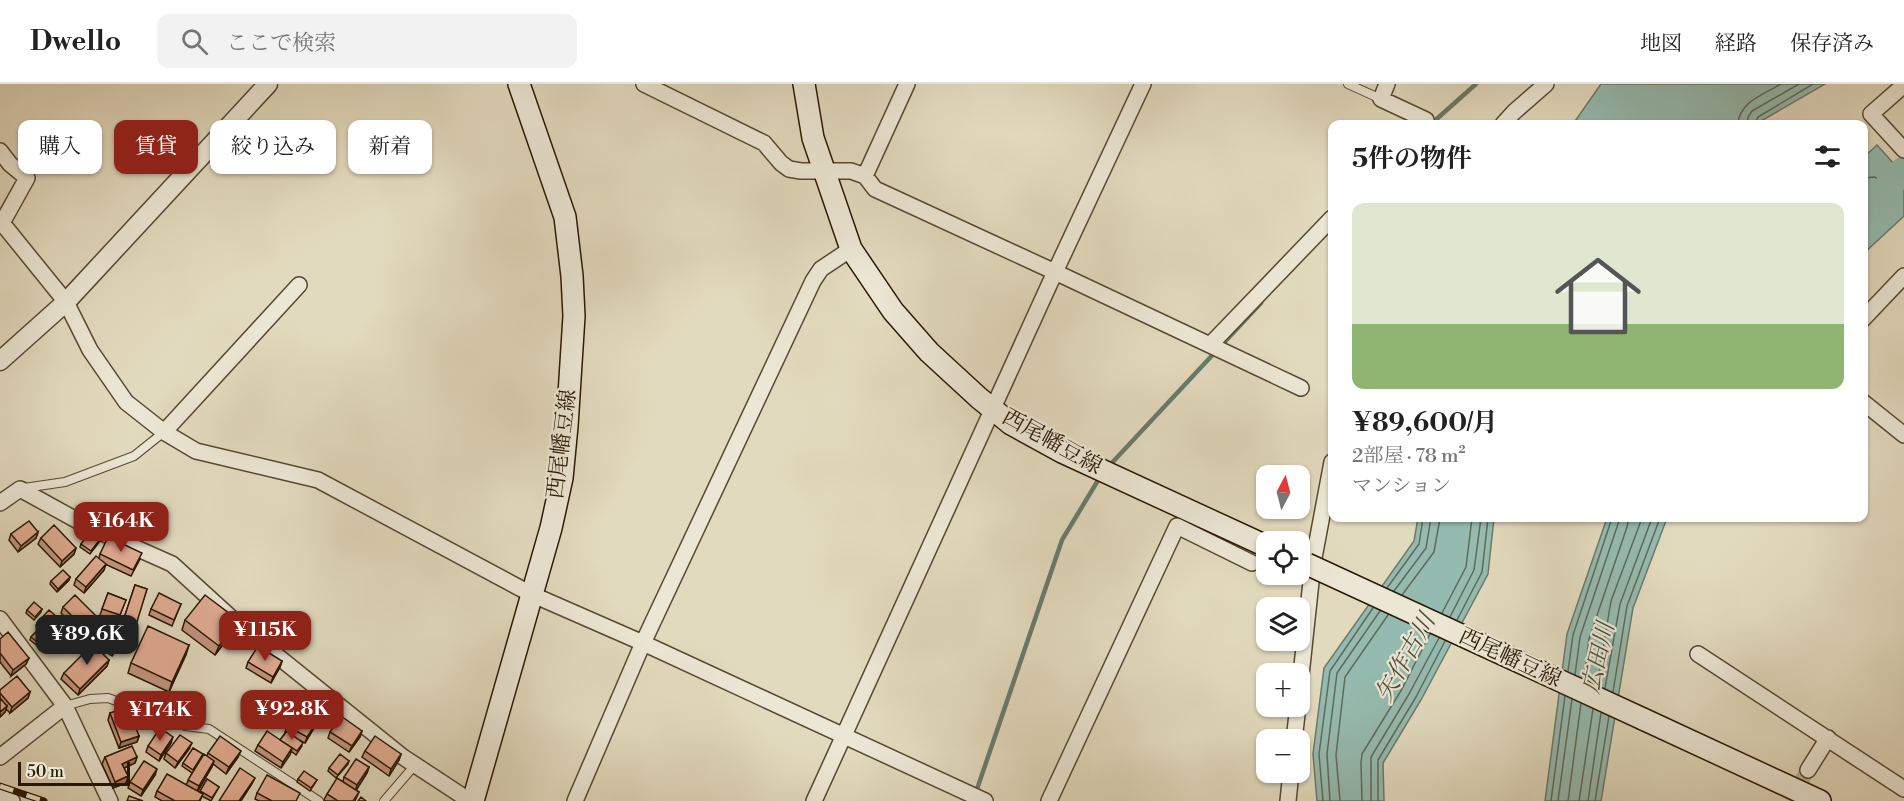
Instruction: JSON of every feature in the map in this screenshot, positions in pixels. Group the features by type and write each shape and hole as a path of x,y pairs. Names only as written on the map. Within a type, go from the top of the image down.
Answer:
{"main road":[{"name":"西尾幡豆線","path":"471,801 551,528 562,478 567,426 574,316 572,276 564,217 519,84"},
{"name":"西尾幡豆線","path":"804,84 813,138 851,249 893,311 922,344 1011,424 1062,452 1256,541"},
{"name":"西尾幡豆線","path":"1310,566 1820,801"}],"street":[{"path":"0,361 66,302 268,84"},
{"path":"644,84 764,143 789,169 851,171 865,176 875,189 1301,388"},
{"path":"865,176 907,84"},
{"path":"814,801 1143,84"},
{"path":"1388,84 1381,99 1420,120"},
{"path":"1507,120 1546,84"},
{"path":"1903,85 1871,114 1904,150"},
{"path":"0,151 10,164 27,177 2,223 66,302 90,350 126,402 164,432 195,451 318,480 531,594 643,643 984,801"},
{"path":"1210,345 1328,222"},
{"path":"575,801 643,643 813,281 821,269 851,249"},
{"path":"1868,315 1904,276"},
{"path":"164,432 299,285"},
{"path":"1868,406 1904,435"},
{"path":"1302,663 1313,564 1328,483"},
{"path":"0,503 20,489 89,527 172,564 240,626 416,765 471,801"},
{"path":"1048,801 1177,526 1252,562"},
{"path":"0,619 65,706 110,801"},
{"path":"1698,654 1904,789"},
{"path":"0,757 65,706"},
{"path":"1808,770 1828,738"},
{"path":"1288,801 1290,783"},
{"path":"0,797 12,801"}],"lane":[{"path":"1348,84 1381,99"},
{"path":"20,489 65,482 134,456 164,432"},
{"path":"65,706 90,699 108,698 185,726 210,729 319,801"},
{"path":"384,801 416,765"}],"water":[{"path":"1601,84 1825,84 1763,120 1576,120"},
{"path":"1877,145 1904,175 1904,216 1868,249 1868,153"},
{"name":"矢作古川","path":"1417,522 1494,522 1488,574 1421,700 1383,763 1384,801 1317,801 1313,754 1324,668 1414,541"},
{"path":"1606,522 1665,522 1633,608 1601,801 1545,801 1567,634"}],"building":[{"path":"29,521 38,532 21,546 11,534"},
{"path":"54,525 76,548 62,561 41,538"},
{"path":"91,530 101,538 91,551 81,544"},
{"path":"108,537 142,553 133,570 100,554"},
{"path":"96,556 106,564 86,587 76,579"},
{"path":"63,570 70,577 58,589 51,581"},
{"path":"135,585 147,589 136,625 123,621"},
{"path":"108,593 126,600 120,615 102,609"},
{"path":"159,593 181,604 174,620 151,609"},
{"path":"75,595 99,619 87,631 63,607"},
{"path":"205,595 238,620 219,646 185,620"},
{"path":"34,602 42,609 35,617 27,610"},
{"path":"49,610 58,618 46,631 37,623"},
{"path":"111,620 127,631 114,650 98,639"},
{"path":"148,626 189,645 172,682 131,663"},
{"path":"39,629 48,637 41,645 31,637"},
{"path":"8,632 29,658 13,670 0,653 0,639"},
{"path":"93,644 109,660 80,689 64,673"},
{"path":"258,646 282,661 273,677 248,662"},
{"path":"17,676 30,692 12,707 0,690"},
{"path":"311,696 326,706 316,722 301,711"},
{"path":"0,698 7,706 0,712"},
{"path":"128,707 139,736 121,742 110,713"},
{"path":"295,713 315,725 307,737 287,726"},
{"path":"341,716 362,731 352,746 330,732"},
{"path":"160,728 173,737 161,755 148,746"},
{"path":"267,731 292,748 283,762 258,745"},
{"path":"287,731 303,743 297,751 280,740"},
{"path":"180,735 192,743 178,762 166,753"},
{"path":"220,736 241,751 229,767 208,753"},
{"path":"375,736 401,754 391,769 365,751"},
{"path":"132,746 137,757 122,764 128,776 115,782 105,757"},
{"path":"193,748 203,754 193,770 183,763"},
{"path":"204,754 214,761 199,786 188,780"},
{"path":"340,754 349,761 338,775 329,768"},
{"path":"356,759 369,767 357,785 344,777"},
{"path":"144,761 157,769 143,790 130,782"},
{"path":"240,768 255,778 239,801 219,801"},
{"path":"304,771 317,780 311,788 298,779"},
{"path":"167,774 203,794 199,801 175,801 157,791"},
{"path":"267,775 300,793 296,801 272,801 257,793"},
{"path":"337,778 359,792 353,801 338,801 327,794"},
{"path":"207,779 219,787 212,798 200,791"},
{"path":"129,796 143,801 127,801"}],"waterway":[{"path":"1436,120 1476,84"},
{"name":"広田川","path":"1868,207 1904,170"},
{"path":"1109,466 1261,303"},
{"path":"975,795 1062,540 1100,477"}],"tunnel":[{"path":"1789,801 1808,770"}],"railway":[{"path":"0,786 44,801"}]}
